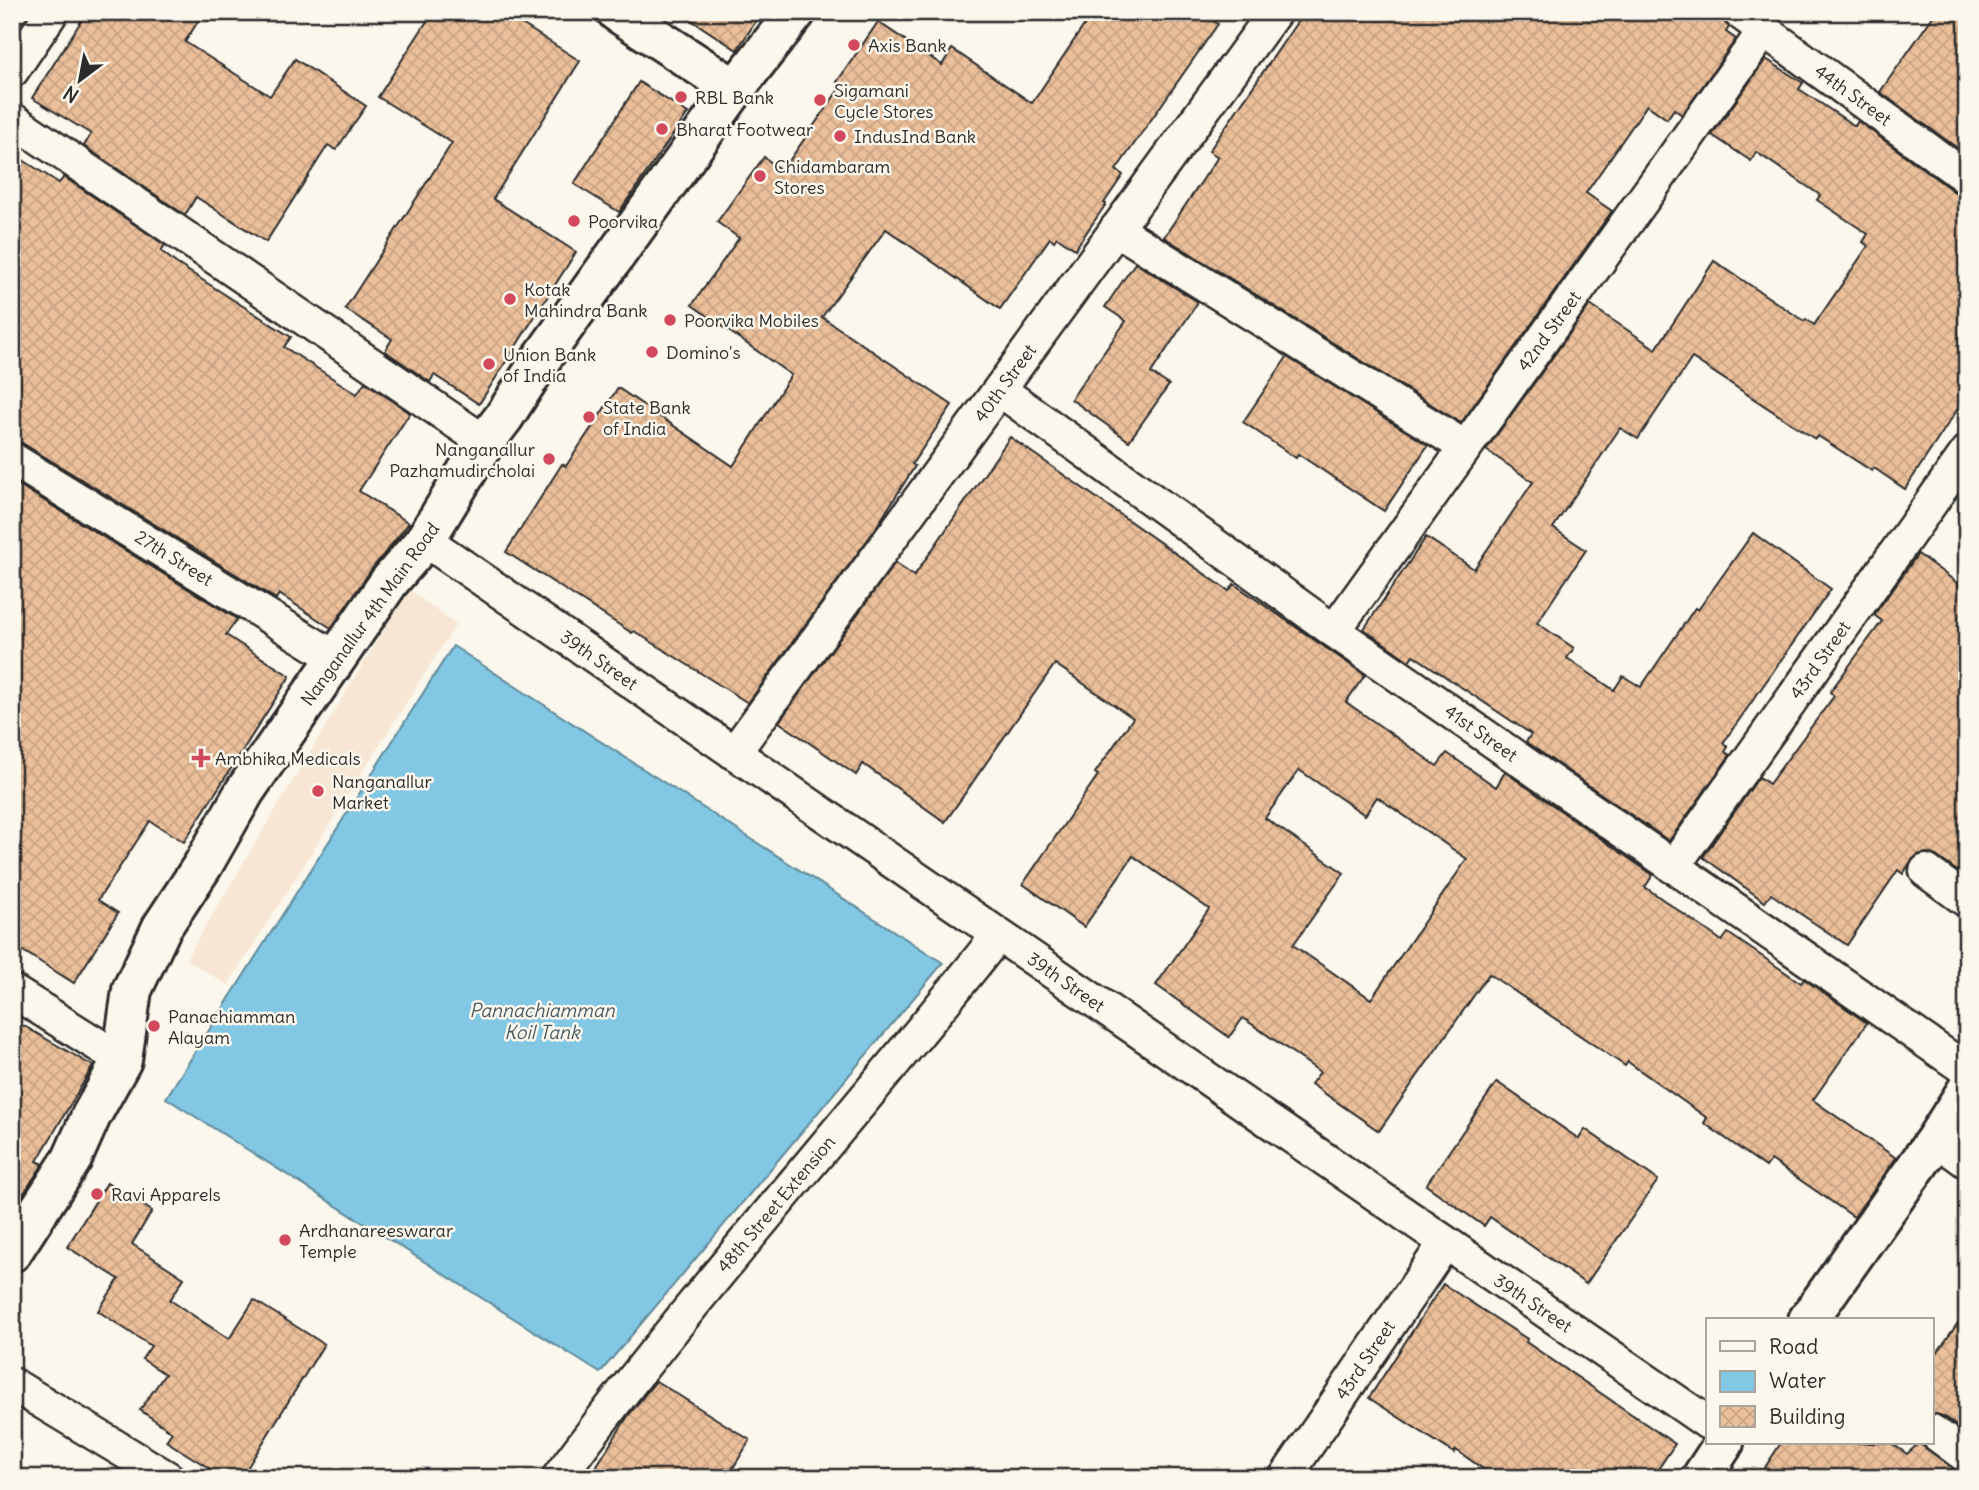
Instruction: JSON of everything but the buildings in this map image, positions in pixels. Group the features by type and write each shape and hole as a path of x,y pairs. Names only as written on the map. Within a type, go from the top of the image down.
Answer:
{"street":[{"path":"12,71 52,12"},
{"path":"617,12 735,89"},
{"name":"Nanganallur 4th Main Road","path":"12,1252 72,1158 91,1116 122,1060 132,990 162,928 203,865 245,791 389,582 425,540 485,442 544,355 735,89 796,12"},
{"name":"40th Street","path":"734,753 1275,12"},
{"name":"44th Street","path":"1739,12 1967,178"},
{"name":"42nd Street","path":"1334,631 1764,31"},
{"path":"12,119 485,442"},
{"path":"1116,229 1465,447"},
{"name":"41st Street","path":"1000,390 1334,631 1967,1070"},
{"name":"43rd Street","path":"1673,867 1967,452"},
{"name":"27th Street","path":"12,459 336,658"},
{"name":"39th Street","path":"425,540 1706,1422"},
{"path":"1926,870 1967,901"},
{"name":"48th Street Extension","path":"558,1478 614,1401 751,1232 920,1034 998,935"},
{"path":"12,990 122,1060"},
{"path":"1809,1318 1936,1139 1967,1090"},
{"path":"1936,1139 1967,1162"},
{"name":"43rd Street","path":"1285,1478 1445,1242"},
{"path":"12,1384 168,1478"},
{"path":"1934,1432 1967,1457"},
{"path":"1701,1478 1723,1444"}],"shaded area":[{"name":"Nanganallur Market","path":"408,589 456,624 228,985 186,959"}],"water":[{"name":"Pannachiamman Koil Tank","path":"453,646 943,963 600,1373 166,1098"}],"place":[{"name":"Axis Bank","path":"854,45"},
{"name":"RBL Bank","path":"681,97"},
{"name":"Sigamani Cycle Stores","path":"820,100"},
{"name":"Bharat Footwear","path":"662,129"},
{"name":"IndusInd Bank","path":"840,136"},
{"name":"Chidambaram Stores","path":"760,176"},
{"name":"Poorvika","path":"574,221"},
{"name":"Kotak Mahindra Bank","path":"510,299"},
{"name":"Poorvika Mobiles","path":"670,320"},
{"name":"Domino's","path":"652,352"},
{"name":"Union Bank of India","path":"489,364"},
{"name":"State Bank of India","path":"589,417"},
{"name":"Nanganallur Pazhamudircholai","path":"549,459"},
{"name":"Ambhika Medicals","path":"201,758"},
{"name":"Nanganallur Market","path":"318,791"},
{"name":"Panachiamman Alayam","path":"154,1026"},
{"name":"Ravi Apparels","path":"97,1194"},
{"name":"Ardhanareeswarar Temple","path":"285,1240"}]}
